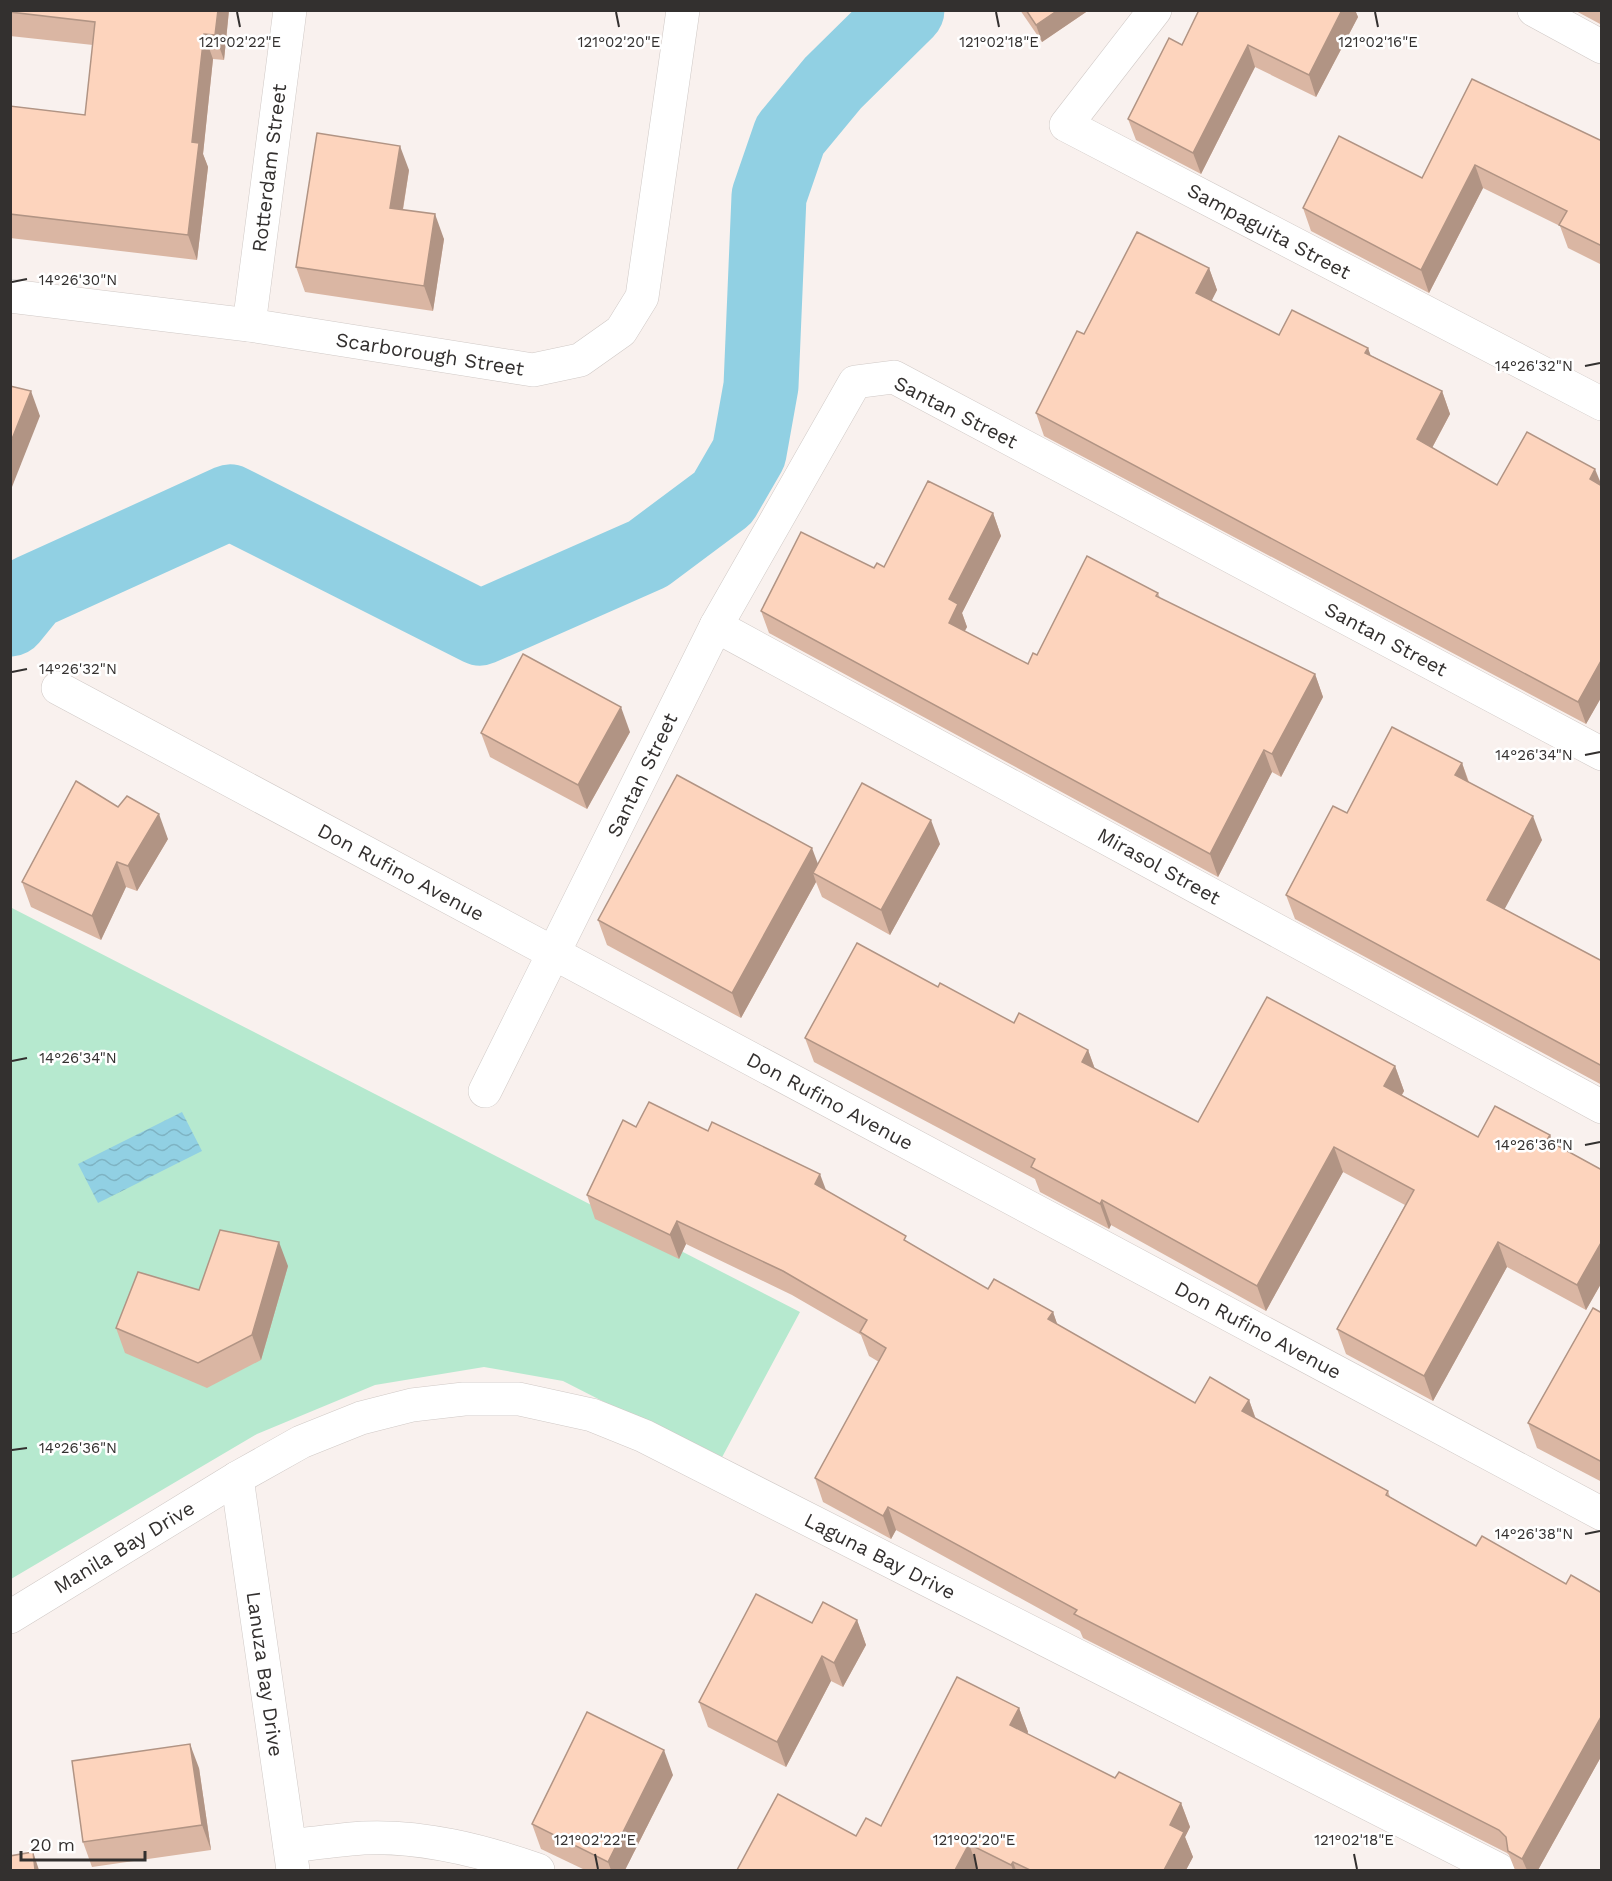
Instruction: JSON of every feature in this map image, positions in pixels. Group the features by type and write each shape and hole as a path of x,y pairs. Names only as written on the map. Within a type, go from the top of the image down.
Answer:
{"street":[{"name":"Rotterdam Street","path":"249,326 290,10"},
{"name":"Scarborough Street","path":"10,296 249,326 533,370 580,360 621,331 642,297 683,10"},
{"name":"Sampaguita Street","path":"1155,10 1066,125 1602,404"},
{"path":"1534,10 1602,47"},
{"name":"Santan Street","path":"485,1091 716,626 855,382 894,377 1602,754"},
{"name":"Mirasol Street","path":"716,626 1602,1107"},
{"name":"Don Rufino Avenue","path":"58,688 1602,1514"},
{"name":"Laguna Bay Drive","path":"237,1478 301,1442 362,1418 412,1405 464,1399 519,1399 592,1414 644,1436 1499,1870"},
{"name":"Manila Bay Drive","path":"10,1617 237,1478"},
{"name":"Lanuza Bay Drive","path":"237,1478 292,1858"},
{"path":"292,1858 365,1838 434,1842 502,1858 538,1870"}],"green space":[{"path":"10,907 800,1312 720,1461 563,1381 484,1367 375,1385 257,1434 11,1579"}],"water":[{"path":"182,1112 202,1151 98,1203 78,1164"}],"building":[{"path":"10,10 218,10 215,35 204,34 192,142 199,143 188,235 10,214 10,106 85,115 95,22 10,12"},
{"path":"1026,10 1058,10 1036,25"},
{"path":"1199,10 1342,10 1309,75 1248,45 1193,153 1128,119 1169,38 1182,45"},
{"path":"1472,79 1602,141 1602,246 1559,225 1567,211 1475,165 1421,270 1303,208 1339,136 1422,178"},
{"path":"317,133 400,146 390,208 435,214 424,286 296,267"},
{"path":"1137,232 1209,268 1196,293 1279,335 1292,310 1368,348 1365,353 1442,391 1417,439 1497,485 1527,432 1595,469 1590,479 1602,486 1602,659 1578,702 1036,413 1077,331 1084,334"},
{"path":"10,386 31,391 10,444"},
{"path":"928,481 993,513 949,599 958,604 949,623 1028,664 1033,653 1037,655 1087,556 1158,593 1156,596 1315,674 1272,754 1264,750 1210,854 761,611 801,532 874,568 877,563 884,567"},
{"path":"523,654 621,707 578,785 481,733"},
{"path":"1392,727 1462,763 1455,775 1533,816 1487,900 1602,961 1602,1066 1286,895 1333,806 1347,813"},
{"path":"677,775 812,848 732,993 598,920"},
{"path":"76,781 118,807 127,796 159,814 128,866 117,862 92,916 22,882"},
{"path":"862,783 931,820 881,910 813,873"},
{"path":"857,943 938,987 940,983 1014,1023 1019,1013 1088,1050 1082,1062 1198,1122 1267,997 1395,1066 1384,1086 1478,1137 1495,1106 1550,1135 1547,1140 1602,1170 1602,1241 1577,1285 1498,1242 1424,1376 1337,1329 1414,1190 1334,1147 1257,1286 1102,1200 1100,1204 1031,1167 1035,1159 805,1038"},
{"path":"649,1102 708,1131 712,1122 820,1174 815,1184 906,1236 904,1240 988,1289 994,1279 1053,1312 1048,1319 1195,1403 1210,1377 1249,1400 1242,1411 1388,1491 1386,1495 1476,1546 1482,1536 1566,1584 1571,1575 1602,1593 1602,1718 1522,1859 1508,1851 1506,1837 1499,1830 1074,1614 1077,1610 888,1507 883,1516 815,1478 886,1348 860,1332 867,1320 783,1271 677,1221 670,1235 587,1195 623,1120 636,1127"},
{"path":"220,1230 279,1242 252,1335 198,1363 116,1328 138,1272 199,1290"},
{"path":"1593,1308 1602,1313 1602,1462 1528,1423"},
{"path":"756,1594 812,1623 823,1602 857,1620 834,1663 822,1656 777,1742 699,1702"},
{"path":"957,1677 1019,1708 1010,1725 1115,1778 1119,1772 1181,1803 1170,1825 1184,1832 1164,1870 1030,1870 1013,1862 1011,1865 969,1844 955,1870 737,1870 778,1794 856,1836 866,1818 881,1826"},
{"path":"587,1712 664,1750 608,1862 532,1824"},
{"path":"190,1744 202,1825 83,1842 72,1761"},
{"path":"33,1852 35,1870 10,1870 10,1856"}],"waterway":[{"path":"10,619 32,592 230,502 480,628 648,554 723,498 749,453 761,386 769,196 790,135 833,83 907,10"}]}
